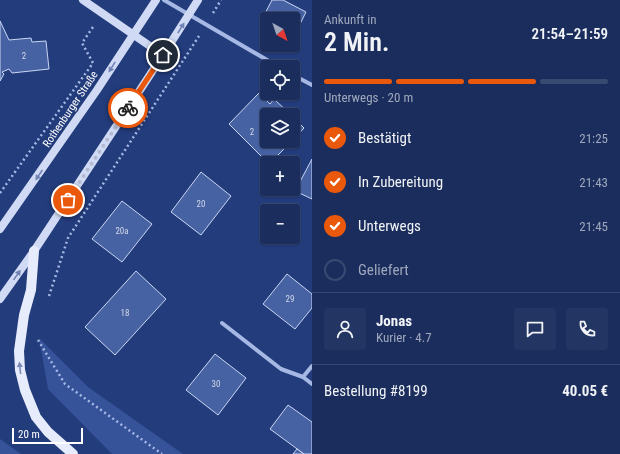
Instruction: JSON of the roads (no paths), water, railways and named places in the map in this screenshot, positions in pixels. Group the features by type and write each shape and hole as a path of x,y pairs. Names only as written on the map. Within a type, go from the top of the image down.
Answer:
{"main road":[{"path":"83,0 163,55"},
{"name":"Rothenburger Straße","path":"0,230 97,90 132,34 156,0"},
{"path":"0,299 34,251 198,0"},
{"path":"34,251 31,290 24,316 19,351 20,370 25,390 36,418 48,432 73,454"}],"street":[{"path":"164,0 267,60"},
{"path":"300,79 312,85"},
{"path":"222,324 281,369 303,377 312,384"},
{"path":"303,377 312,366"}]}
